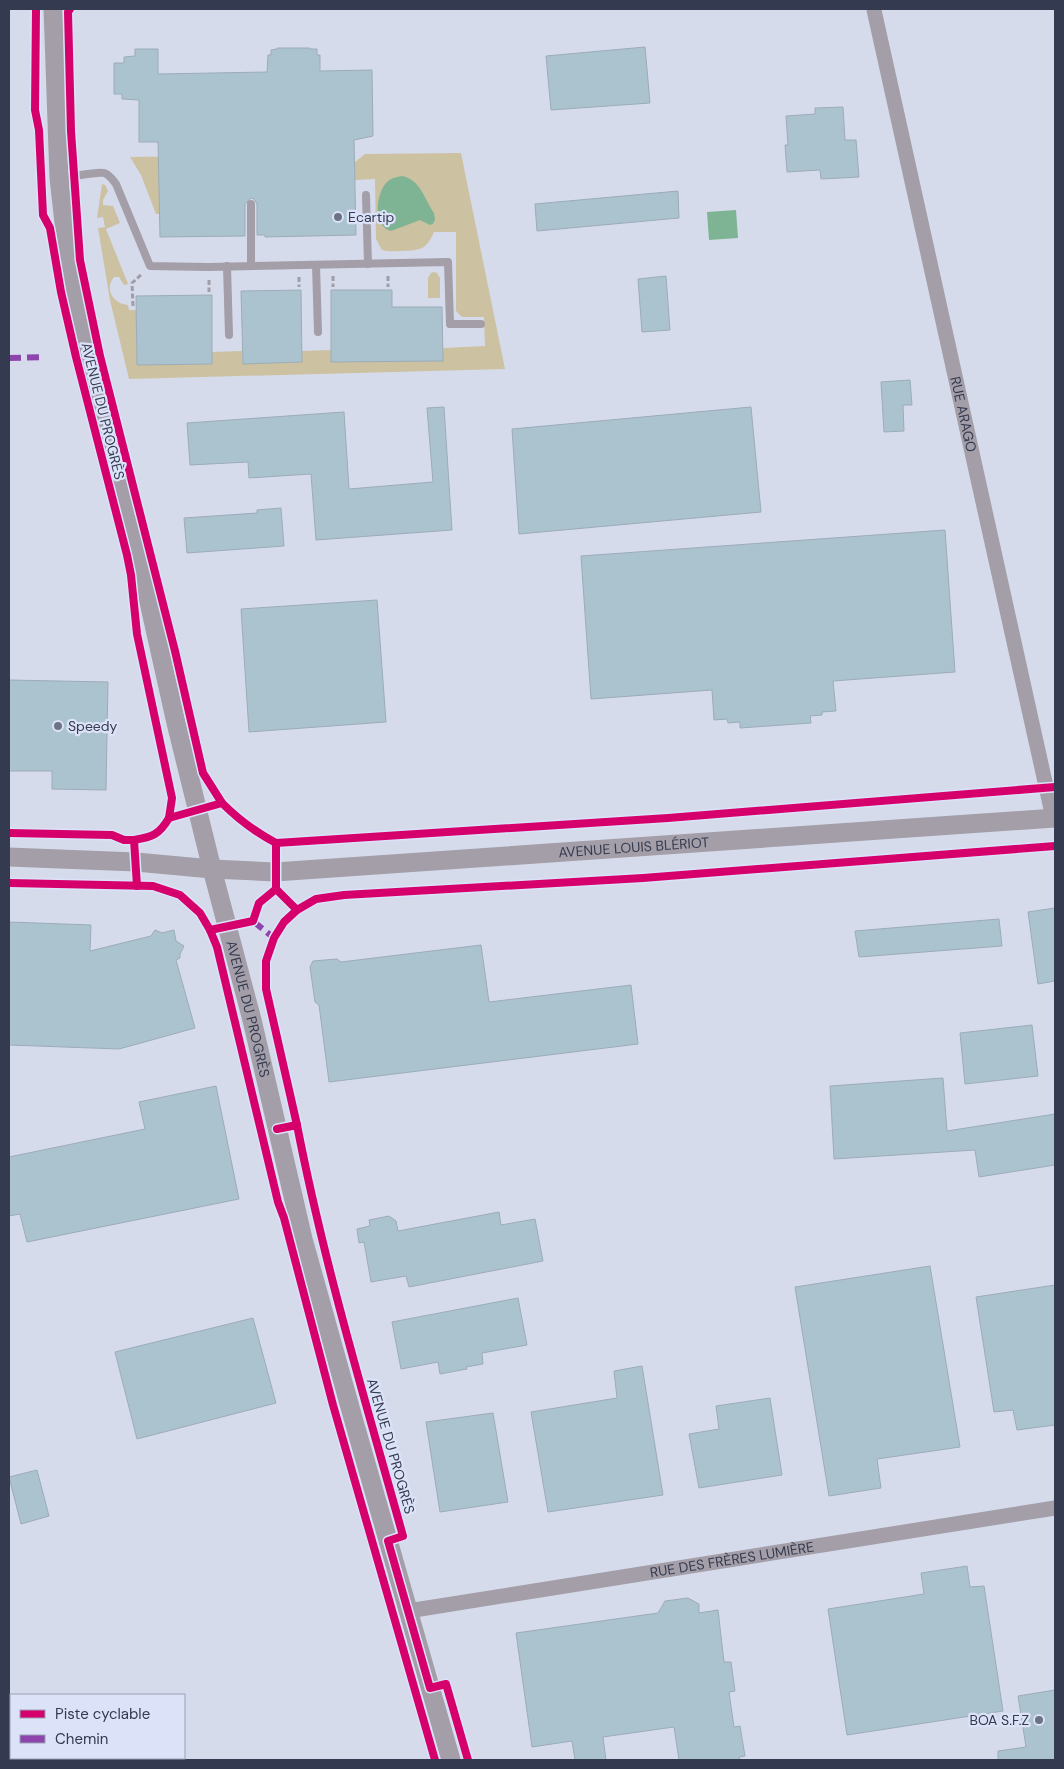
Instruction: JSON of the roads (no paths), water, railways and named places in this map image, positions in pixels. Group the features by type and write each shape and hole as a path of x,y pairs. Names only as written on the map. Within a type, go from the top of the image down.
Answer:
{"street":[{"name":"AVENUE DU PROGRÈS","path":"53,9 59,178 67,250 80,322 138,553 176,723 212,870 252,1020 303,1239 451,1760"},
{"name":"RUE ARAGO","path":"874,10 1054,818"},
{"name":"AVENUE LOUIS BLÉRIOT","path":"9,858 136,862 212,870 275,872 1054,818"},
{"name":"RUE DES FRÈRES LUMIÈRE","path":"408,1611 1055,1508"}],"lane":[{"path":"59,178 97,172 104,172 111,178 116,184 150,266 448,262 450,324 481,324"},
{"path":"366,195 368,264"},
{"path":"251,204 251,266"},
{"path":"316,264 318,332"},
{"path":"227,266 229,335"}],"place":[{"name":"Ecartip","path":"338,217"},
{"name":"Speedy","path":"58,726"},
{"name":"BOA S.F.Z","path":"1039,1720"}]}
